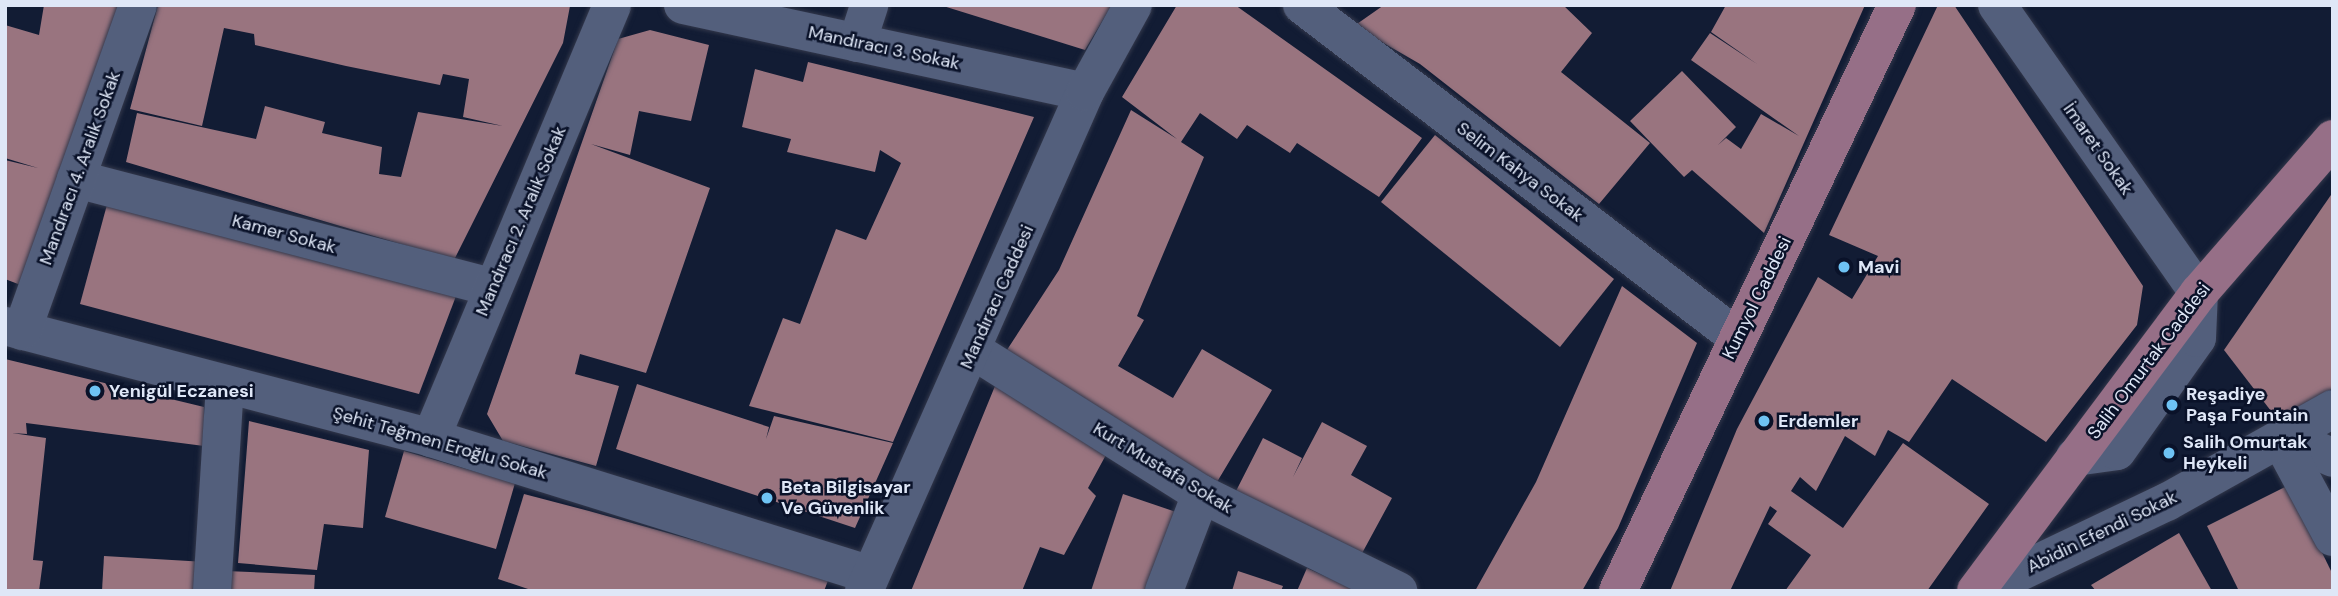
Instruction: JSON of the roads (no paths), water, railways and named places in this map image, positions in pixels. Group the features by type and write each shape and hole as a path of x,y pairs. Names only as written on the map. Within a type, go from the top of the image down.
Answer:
{"main road":[{"name":"Kumyol Caddesi","path":"1618,591 1897,5"},
{"name":"Salih Omurtak Caddesi","path":"1978,591 2199,292 2333,139"}],"street":[{"name":"Mandıracı 4. Aralık Sokak","path":"13,329 76,179 138,5"},
{"name":"Mandıracı 2. Aralık Sokak","path":"430,438 612,5"},
{"name":"Mandıracı 3. Sokak","path":"683,5 1085,92"},
{"path":"857,43 869,5"},
{"name":"Mandıracı Caddesi","path":"867,583 974,351 1085,92 1133,5"},
{"name":"Selim Kahya Sokak","path":"1302,5 1738,338"},
{"name":"İmaret Sokak","path":"1997,5 2199,292"},
{"name":"Kamer Sokak","path":"76,179 493,288"},
{"name":"Şehit Teğmen Eroğlu Sokak","path":"13,329 430,438 867,583"},
{"name":"Kurt Mustafa Sokak","path":"974,351 1201,495 1398,591"},
{"path":"212,591 225,384"},
{"name":"Abidin Efendi Sokak","path":"1978,591 2286,440 2333,409"},
{"path":"2286,440 2333,458"},
{"path":"2286,440 2333,537"},
{"path":"1164,591 1201,495"}],"place":[{"name":"Mavi","path":"1844,267"},
{"name":"Yenigül Eczanesi","path":"95,391"},
{"name":"Reşadiye Paşa Fountain","path":"2172,405"},
{"name":"Erdemler","path":"1764,421"},
{"name":"Salih Omurtak Heykeli","path":"2169,453"},
{"name":"Beta Bilgisayar Ve Güvenlik","path":"767,498"}]}
